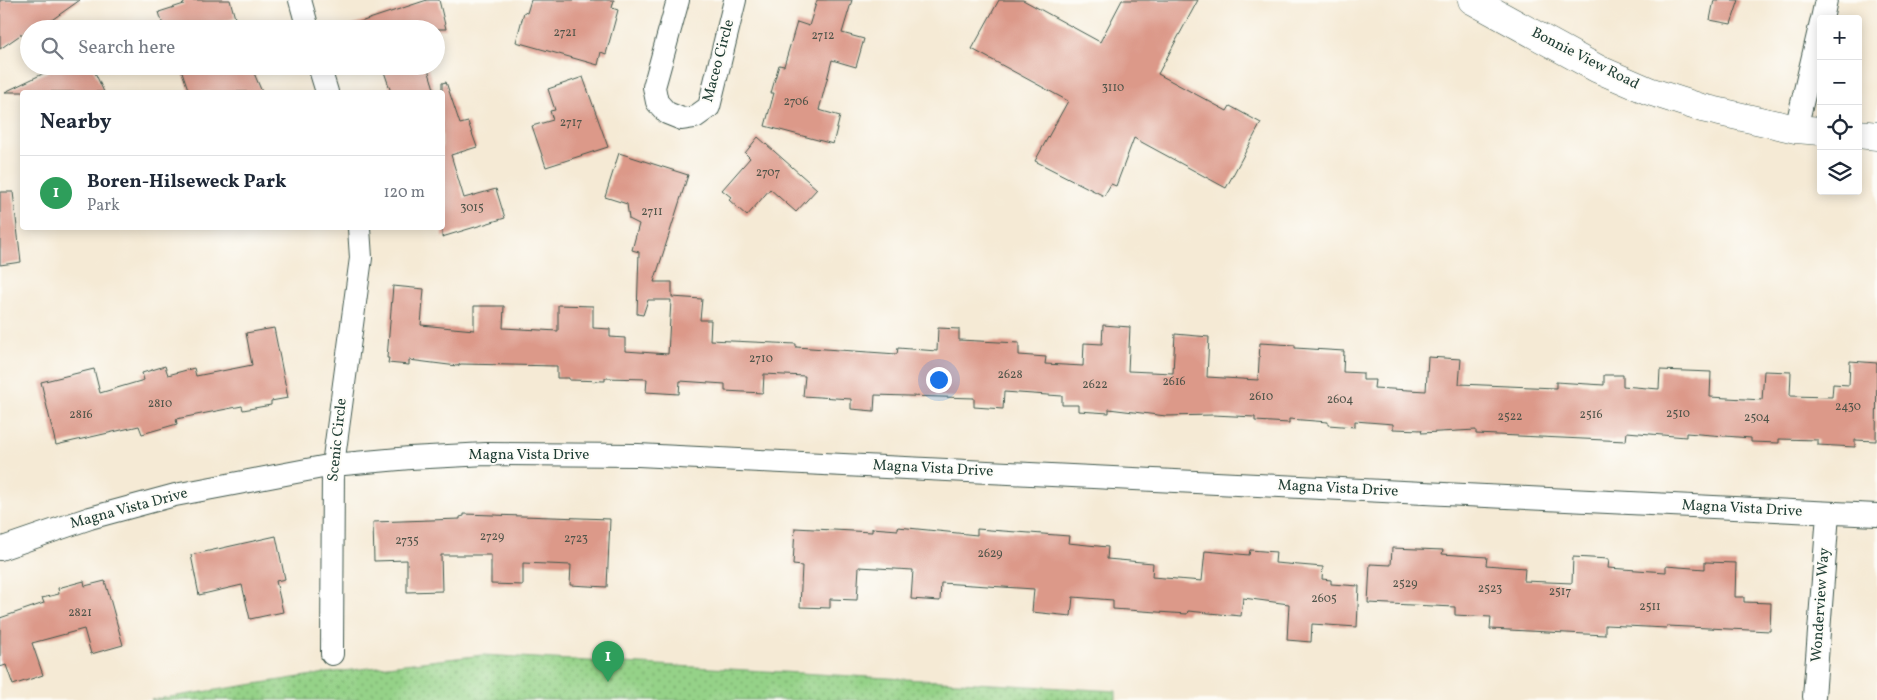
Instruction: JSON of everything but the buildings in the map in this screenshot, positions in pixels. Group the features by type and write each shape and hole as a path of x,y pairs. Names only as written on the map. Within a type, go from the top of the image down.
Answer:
{"street":[{"path":"300,0 306,20"},
{"name":"Maceo Circle","path":"678,0 654,87 657,102 667,113 682,118 696,117 709,107 735,0"},
{"name":"Bonnie View Road","path":"1472,0 1598,69 1649,91 1702,108 1808,130"},
{"path":"1822,15 1826,0"},
{"path":"1808,130 1817,54"},
{"path":"322,75 326,90"},
{"path":"1862,134 1877,136"},
{"name":"Scenic Circle","path":"332,654 333,465 361,258 360,230"},
{"name":"Magna Vista Drive","path":"0,549 90,518 175,495 333,465 486,454 638,455 1877,515"},
{"name":"Wonderview Way","path":"1814,697 1828,514"}],"green space":[{"path":"483,655 1116,691 1116,700 151,700 326,673"}],"place":[{"name":"Boren-Hilseweck Park","path":"608,682"}]}
